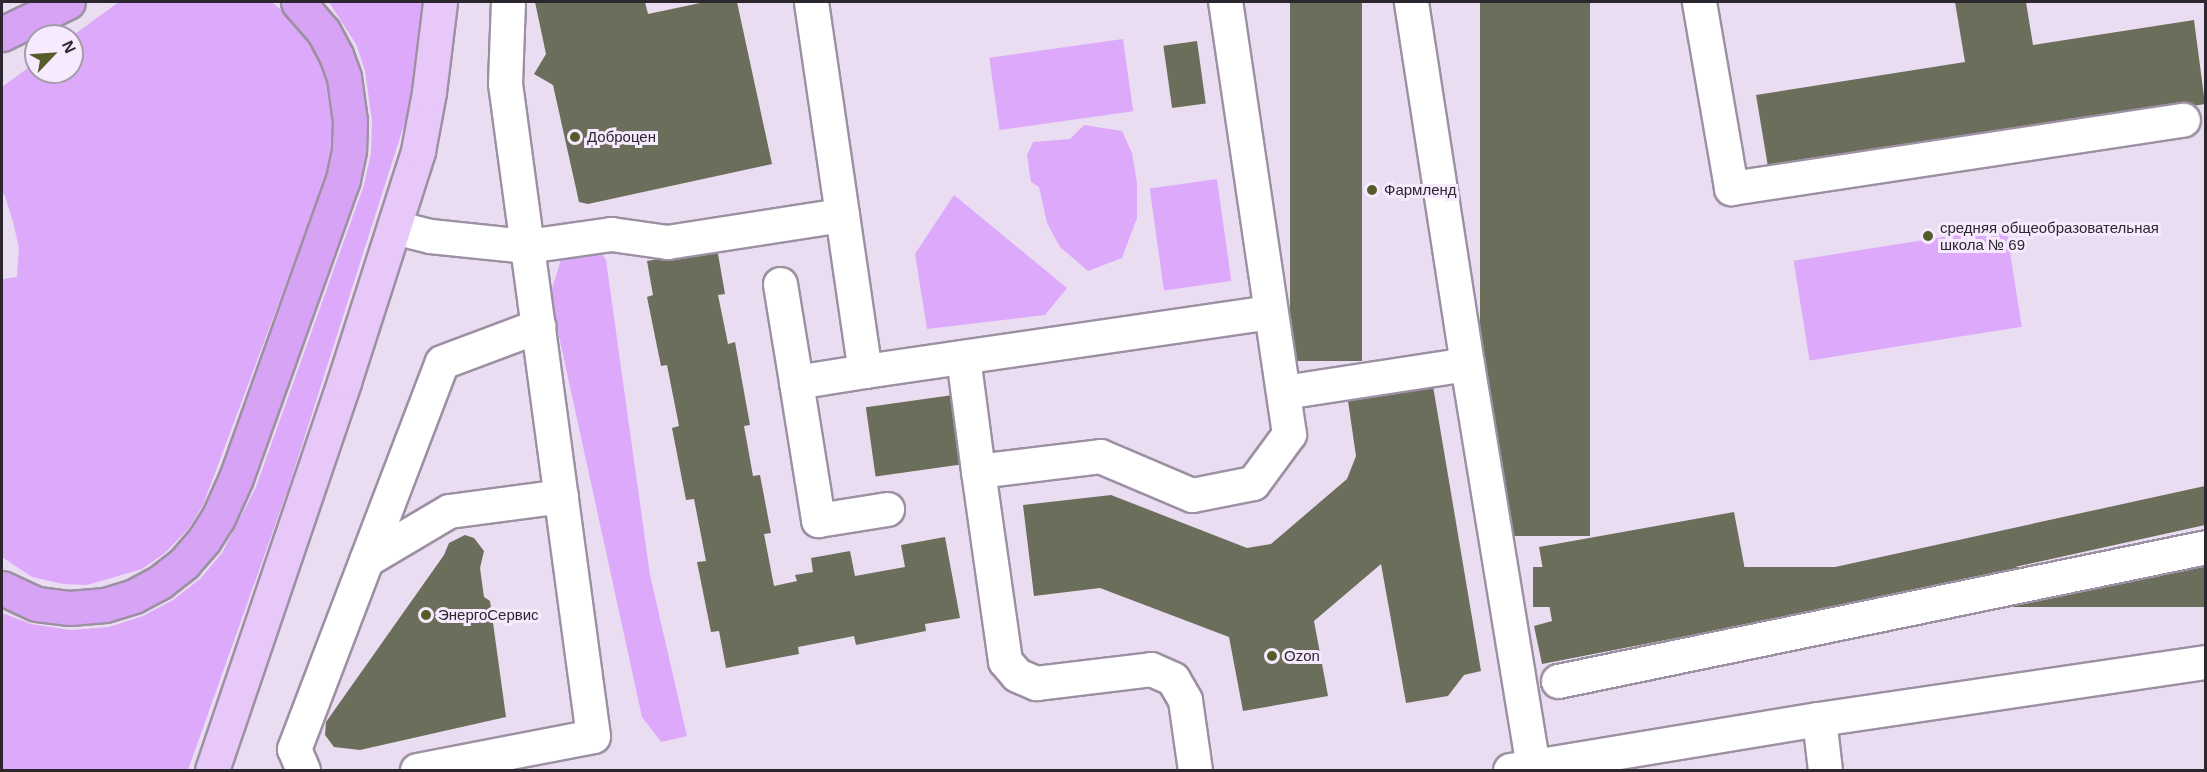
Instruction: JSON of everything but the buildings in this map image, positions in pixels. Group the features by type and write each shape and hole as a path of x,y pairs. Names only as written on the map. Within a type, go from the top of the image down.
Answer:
{"highway":[{"path":"3,33 68,2"},
{"path":"2,588 37,604 70,608 105,605 134,596 160,582 184,563 204,540 218,518 236,478 339,190 349,150 348,99 336,55 323,31 298,2"}],"main road":[{"path":"3,33 51,2"},
{"path":"212,771 264,622 418,151 429,92 441,2"}],"lane":[{"path":"417,771 593,736 505,83 507,2"},
{"path":"811,2 865,371"},
{"path":"978,471 1100,456 1192,495 1253,483 1289,434 1225,2"},
{"path":"1411,2 1467,364 1522,768 1819,719 2205,662"},
{"path":"1699,2 1731,189 2183,120"},
{"path":"394,227 430,236 527,246 611,234 667,242 842,215"},
{"path":"780,284 818,520 887,509"},
{"path":"796,382 1271,312"},
{"path":"303,771 294,749 442,362 538,326"},
{"path":"963,357 1005,661 1017,675 1036,683 1151,669 1173,679 1185,700 1196,771"},
{"path":"1284,392 1467,364"},
{"path":"366,560 449,511 561,496"},
{"path":"1558,681 2205,547"},
{"path":"1819,719 1825,771"}],"shaded area":[{"path":"119,2 272,2 298,25 321,62 332,101 332,148 327,174 203,505 189,528 165,553 142,569 87,585 63,584 32,577 2,557 2,279 17,277 19,248 5,196 2,193 2,87 24,71 24,84 84,84 84,27"},
{"path":"329,2 424,2 410,106 289,486 188,770 2,770 2,613 31,624 70,630 109,627 143,616 173,600 200,579 222,553 256,487 364,185 371,153 372,121 365,71 357,46"},
{"path":"1123,39 1133,111 999,130 989,58"},
{"path":"1084,125 1122,131 1132,153 1137,183 1137,218 1122,258 1088,271 1060,247 1047,223 1039,187 1031,182 1027,155 1033,142 1070,139"},
{"path":"1217,179 1231,281 1164,290 1150,188"},
{"path":"954,195 1067,288 1045,315 927,329 915,254"},
{"path":"2006,227 2022,327 1809,360 1794,261"},
{"path":"593,241 606,260 650,575 687,736 661,742 642,717 550,295 564,250"}],"place":[{"name":"Доброцен","path":"575,137"},
{"name":"Фармленд","path":"1372,190"},
{"name":"средняя общеобразовательная школа № 69","path":"1928,236"},
{"name":"ЭнергоСервис","path":"426,615"},
{"name":"Ozon","path":"1272,656"}]}
